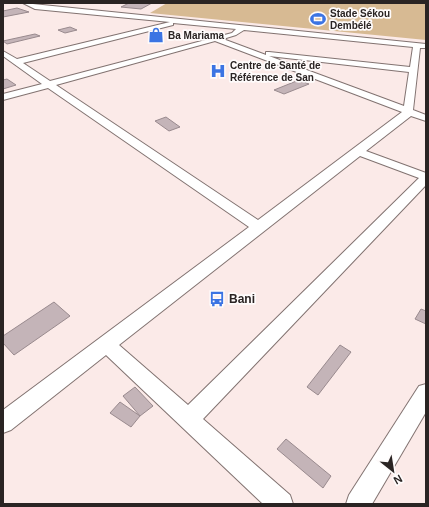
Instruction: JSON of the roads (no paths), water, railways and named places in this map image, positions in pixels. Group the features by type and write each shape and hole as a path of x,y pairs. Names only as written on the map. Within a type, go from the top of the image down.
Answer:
{"street":[{"path":"3,423 408,113 414,70 422,46 35,7 26,3"},
{"path":"16,62 181,22"},
{"path":"3,97 234,34 242,28"},
{"path":"216,39 408,113 426,118"},
{"path":"249,52 414,70"},
{"path":"3,53 258,227"},
{"path":"188,420 426,178 357,151"},
{"path":"106,344 281,504"},
{"path":"358,504 426,393"}],"place":[{"name":"Stade Sékou Dembélé","path":"318,19"},
{"name":"Ba Mariama","path":"156,35"},
{"name":"Centre de Santé de Référence de San","path":"218,71"},
{"name":"Bani","path":"217,299"}]}
